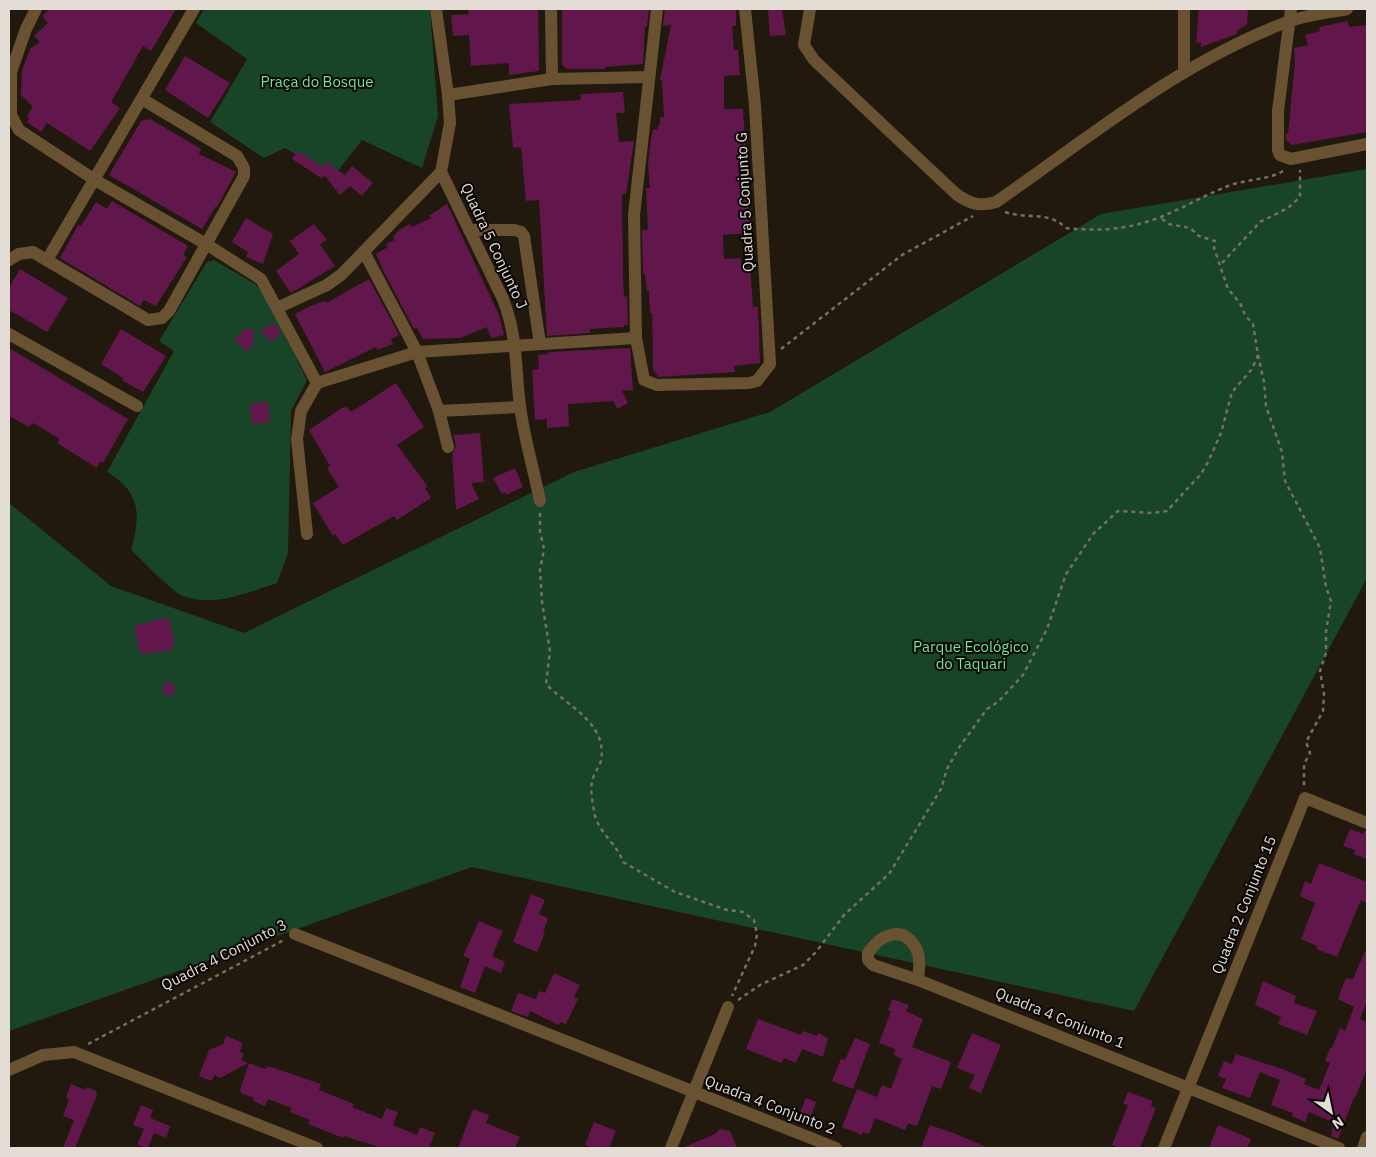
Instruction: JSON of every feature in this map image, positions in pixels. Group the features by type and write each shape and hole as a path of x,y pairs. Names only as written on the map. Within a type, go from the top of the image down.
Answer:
{"street":[{"path":"36,9 26,29 11,72 11,114 19,130 95,180 206,244 261,279 317,383"},
{"path":"47,260 194,9"},
{"path":"436,9 450,123 441,172"},
{"path":"551,9 552,79"},
{"path":"657,9 634,215 636,338 644,380 657,385 749,383 757,381 768,371 771,357"},
{"name":"Quadra 5 Conjunto G","path":"745,9 755,105 771,357"},
{"path":"810,9 804,45 814,60 966,201 977,205 996,202 1184,72 1234,44 1290,15 1346,9"},
{"path":"1184,9 1184,72"},
{"path":"1290,15 1276,144 1280,155 1295,158 1367,144"},
{"path":"448,95 552,79 649,77"},
{"path":"9,260 19,254 33,252 138,316 148,320 162,318 169,311 244,176 244,168 237,156 194,128 142,99"},
{"name":"Quadra 5 Conjunto J","path":"277,308 327,285 341,276 441,172 504,299 511,320 516,346 520,407 540,501"},
{"path":"469,230 514,230 521,232 524,236 540,344"},
{"path":"364,252 417,352 439,411 448,447"},
{"path":"9,334 137,406"},
{"path":"307,534 297,439 301,411 317,383 417,352 636,338"},
{"path":"439,411 520,407"},
{"path":"1304,798 1367,824"},
{"name":"Quadra 2 Conjunto 15","path":"1164,1148 1304,798"},
{"name":"Quadra 4 Conjunto 3","path":"295,934 693,1093"},
{"name":"Quadra 4 Conjunto 1","path":"918,980 1339,1148"},
{"path":"672,1148 728,1007"},
{"path":"9,1070 43,1055 74,1052 317,1148"},
{"name":"Quadra 4 Conjunto 2","path":"693,1093 836,1148"},
{"path":"1363,1148 1367,1137"}],"path":[{"path":"996,202 1002,211 1018,216 1048,216 1056,219 1066,228 1104,230 1142,224 1227,186 1250,179 1273,177 1284,170 1295,158"},
{"path":"1295,158 1300,198 1288,208 1260,222 1248,231 1220,269 1228,289 1240,303 1253,324 1264,382 1266,406 1282,452 1285,481 1320,548 1326,587 1331,601 1326,632 1326,653 1320,671 1324,694 1323,710 1306,742 1310,753 1304,764 1304,798"},
{"path":"771,357 902,255 976,214"},
{"path":"1159,217 1169,224 1190,228 1199,236 1215,241 1214,248 1222,265"},
{"path":"728,1007 760,985 803,964 816,952 848,911 889,874 941,789 947,769 960,746 987,709 998,702 1024,675 1047,629 1066,574 1094,533 1118,511 1160,513 1167,511 1179,499 1201,474 1208,462 1221,433 1232,392 1252,369 1258,355"},
{"path":"540,501 540,531 544,549 540,570 541,593 550,650 546,684 554,693 568,700 592,725 600,737 600,763 590,789 598,822 620,852 623,862 674,892 727,910 743,912 754,920 758,934 755,946 734,988 728,1007"},
{"name":"Quadra 4 Conjunto 3","path":"74,1052 295,934"}],"green space":[{"name":"Praça do Bosque","path":"204,9 430,9 438,116 422,168 362,140 333,177 285,148 264,158 210,122 247,59 196,23"},
{"name":"Parque Ecológico do Taquari","path":"1367,169 1367,578 1134,1011 472,867 9,1031 9,503 111,586 244,633 574,472 770,412 1101,214"},
{"path":"214,260 255,284 264,293 307,380 291,411 288,553 277,583 219,600 207,600 195,599 178,593 131,550 136,526 136,505 126,488 107,472 174,351 159,341 207,262"}],"building":[{"path":"49,9 176,9 151,51 143,46 111,102 120,108 90,151 47,123 41,132 27,122 29,118 27,116 33,107 21,95 22,70 30,49 40,42 34,36 48,23 42,16"},
{"path":"538,9 539,71 509,75 509,63 471,66 469,35 453,36 451,15 469,14 468,10"},
{"path":"562,9 649,9 647,26 645,27 643,64 605,67 605,69 567,69 562,64"},
{"path":"665,9 736,9 736,26 732,26 734,50 738,50 740,75 724,76 724,109 743,109 746,158 751,172 751,175 746,175 750,225 748,224 749,233 723,235 724,259 741,258 741,267 750,267 753,307 758,307 760,363 734,366 735,372 658,377 653,369 652,313 650,313 649,290 647,291 645,274 643,274 642,230 648,230 646,188 650,188 648,164 651,139 653,130 658,129 658,125 660,125 660,117 664,117 662,80 660,80 671,25 663,26"},
{"path":"768,9 782,9 786,35 770,36"},
{"path":"1199,9 1248,9 1247,24 1237,31 1237,34 1201,47 1201,43 1196,42"},
{"path":"1348,21 1349,27 1367,25 1367,132 1292,145 1286,140 1286,134 1288,134 1295,62 1294,48 1308,45 1305,35 1320,31 1319,27"},
{"path":"185,56 230,83 208,118 165,90"},
{"path":"623,92 625,113 616,113 619,142 634,141 626,194 622,194 624,297 627,296 628,325 624,325 624,327 590,329 590,333 547,336 539,200 526,201 521,147 513,148 509,104 581,100 580,94"},
{"path":"150,119 201,149 199,154 236,172 217,207 202,229 109,175 141,121"},
{"path":"297,151 323,167 326,162 345,175 352,166 373,183 362,196 350,186 340,195 325,176 321,178 292,159"},
{"path":"112,201 188,246 183,255 187,257 156,306 144,300 140,306 60,258 78,225 81,226 96,202 107,209"},
{"path":"447,204 499,315 504,335 491,338 487,327 460,338 423,339 417,328 414,329 376,254 388,247 386,244 395,240 393,237 399,230 410,224 412,227 431,218 429,216"},
{"path":"246,218 273,234 263,264 246,257 248,252 232,242"},
{"path":"314,224 327,240 320,244 335,266 291,293 276,271 299,254 290,241"},
{"path":"20,269 68,298 47,332 9,310 9,288"},
{"path":"369,279 399,335 391,339 393,344 377,350 376,347 325,372 295,314 313,305 325,301 326,303"},
{"path":"275,323 281,333 272,342 260,331"},
{"path":"121,329 166,356 143,392 122,380 123,378 101,364"},
{"path":"244,329 254,329 253,346 247,351 234,340"},
{"path":"9,348 128,419 103,463 100,461 97,468 57,443 60,439 33,423 29,427 9,416"},
{"path":"630,348 633,390 622,391 628,403 617,409 614,401 568,404 569,426 547,428 547,419 535,420 532,370 539,369 538,355 549,354 548,352"},
{"path":"396,383 424,427 397,445 428,487 425,488 431,498 397,520 394,516 343,545 335,534 333,536 313,503 339,487 327,468 330,466 309,430 342,408 347,407 351,412"},
{"path":"268,402 270,422 252,424 250,404"},
{"path":"480,433 484,482 471,483 479,499 456,510 452,454 456,446 453,435"},
{"path":"515,468 523,487 506,495 505,492 502,494 493,478"},
{"path":"168,617 175,643 172,644 174,649 157,653 157,651 146,654 140,653 134,626"},
{"path":"165,682 175,685 173,697 162,692"},
{"path":"1350,829 1363,834 1367,831 1367,859 1354,854 1355,850 1343,846"},
{"path":"1319,863 1367,882 1367,903 1361,900 1337,957 1316,949 1317,946 1301,939 1315,903 1300,896 1305,881 1311,884"},
{"path":"531,894 545,900 539,914 548,918 543,932 545,933 537,952 513,942"},
{"path":"479,921 503,931 492,956 505,962 501,973 485,966 475,993 460,987 470,959 463,956"},
{"path":"1367,947 1367,1001 1360,1019 1367,1022 1367,1068 1338,1139 1331,1136 1332,1122 1309,1112 1305,1122 1292,1116 1293,1113 1271,1105 1280,1080 1260,1072 1250,1098 1222,1088 1226,1079 1218,1076 1224,1061 1232,1064 1236,1054 1306,1079 1304,1084 1319,1090 1330,1063 1325,1061 1330,1048 1332,1048 1340,1028 1345,1031 1354,1007 1338,999 1346,978 1353,979"},
{"path":"554,973 580,985 574,997 578,999 566,1024 560,1022 559,1025 530,1011 528,1017 511,1011 518,993 536,999 539,991 545,993"},
{"path":"1263,981 1296,996 1294,1003 1317,1011 1307,1035 1278,1024 1281,1017 1255,1005"},
{"path":"892,999 909,1005 906,1011 923,1019 912,1047 951,1062 941,1089 932,1086 917,1126 908,1123 905,1130 875,1118 869,1134 863,1132 862,1135 842,1127 857,1089 877,1097 882,1085 891,1089 902,1059 894,1055 895,1049 879,1043 891,1011 888,1011"},
{"path":"758,1019 801,1035 803,1031 817,1036 818,1033 828,1038 823,1057 802,1049 796,1063 784,1058 781,1063 746,1049"},
{"path":"972,1033 1001,1045 981,1093 969,1088 975,1075 957,1068"},
{"path":"226,1036 241,1042 240,1052 244,1054 241,1060 248,1063 220,1078 215,1075 211,1081 199,1076 209,1050 223,1044"},
{"path":"855,1038 870,1044 853,1089 832,1081 841,1059 845,1060"},
{"path":"249,1063 265,1069 268,1066 321,1084 319,1090 354,1104 352,1107 382,1119 386,1108 398,1112 393,1125 417,1135 420,1127 435,1133 429,1148 382,1148 344,1136 343,1138 308,1124 310,1120 290,1112 292,1108 268,1099 265,1106 253,1101 254,1098 241,1093 240,1090"},
{"path":"71,1084 85,1090 86,1087 96,1091 97,1095 75,1148 63,1148 74,1120 63,1116 69,1099 66,1098"},
{"path":"1128,1092 1153,1101 1151,1106 1156,1108 1140,1148 1119,1148 1112,1145 1128,1105 1123,1104"},
{"path":"806,1098 816,1102 808,1124 797,1120"},
{"path":"141,1105 153,1110 150,1118 170,1126 166,1138 154,1133 148,1148 137,1145 144,1129 133,1125"},
{"path":"473,1109 489,1115 486,1123 520,1137 515,1148 458,1148"},
{"path":"594,1122 616,1131 609,1148 594,1148 585,1145"},
{"path":"930,1125 953,1133 989,1148 921,1148"},
{"path":"1218,1125 1251,1139 1247,1148 1209,1148"},
{"path":"720,1129 730,1131 737,1148 682,1148 715,1134"}]}
